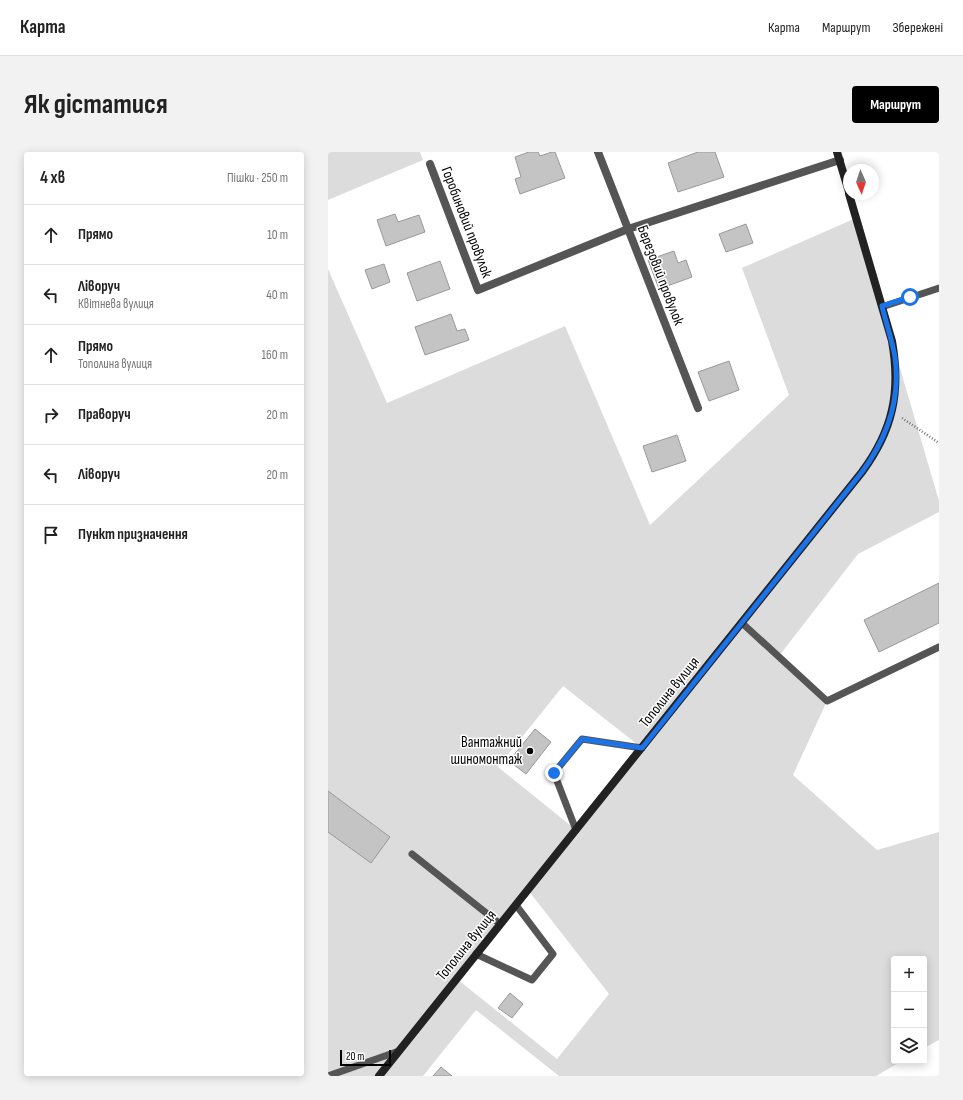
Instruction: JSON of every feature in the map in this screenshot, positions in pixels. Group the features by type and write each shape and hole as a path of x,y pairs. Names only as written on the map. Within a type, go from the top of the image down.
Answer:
{"main road":[{"name":"Тополина вулиця","path":"838,156 843,173"},
{"name":"Тополина вулиця","path":"379,1076 862,472 881,443 892,411 895,394 895,358 892,341 851,200"}],"street":[{"name":"Березовий провулок","path":"598,152 698,408"},
{"path":"628,229 838,156"},
{"name":"Горобиновий провулок","path":"430,164 478,290 628,229"}],"lane":[{"path":"882,306 939,288"},
{"path":"742,623 827,701 939,647"},
{"path":"576,830 554,773 582,739 642,748"},
{"path":"412,854 500,924"},
{"path":"476,954 532,980 553,954 516,905"},
{"path":"328,1076 400,1051"}],"path":[{"path":"892,411 939,443"}],"shaded area":[{"path":"328,152 420,152 423,160 328,200"},
{"path":"856,218 939,501 939,512 858,554 779,656 827,701 793,775 877,850 939,832 939,1040 927,1046 927,956 891,956 891,1064 897,1064 876,1076 559,1076 476,1010 423,1076 328,1076 328,269 387,403 565,326 650,525 789,395 742,268","holes":["563,686 642,748 576,830 498,767","528,890 609,994 557,1059 457,979"]}],"building":[{"path":"529,152 538,152 540,156 555,152 565,178 520,194 515,179 521,177 515,157"},
{"path":"698,152 715,152 724,177 678,192 668,163"},
{"path":"395,214 398,222 419,215 425,232 386,246 377,220"},
{"path":"746,224 753,243 726,252 719,234"},
{"path":"674,251 678,263 686,260 692,277 659,289 648,260"},
{"path":"440,261 450,289 417,301 407,273"},
{"path":"384,264 390,282 372,289 365,270"},
{"path":"451,314 457,331 465,329 469,340 425,355 415,327"},
{"path":"729,361 739,390 709,401 698,372"},
{"path":"677,435 686,461 652,472 643,446"},
{"path":"939,583 939,623 879,652 864,620"},
{"path":"535,729 551,742 526,774 509,761"},
{"path":"328,791 390,837 371,863 328,832"},
{"path":"510,993 523,1004 512,1018 498,1008"},
{"path":"441,1067 452,1076 433,1076"}],"place":[{"name":"Вантажний шиномонтаж","path":"530,751"}],"route":[{"path":"554,773 582,739 642,748 862,472 881,443 892,411 895,394 895,358 892,341 882,306 910,297"}]}
